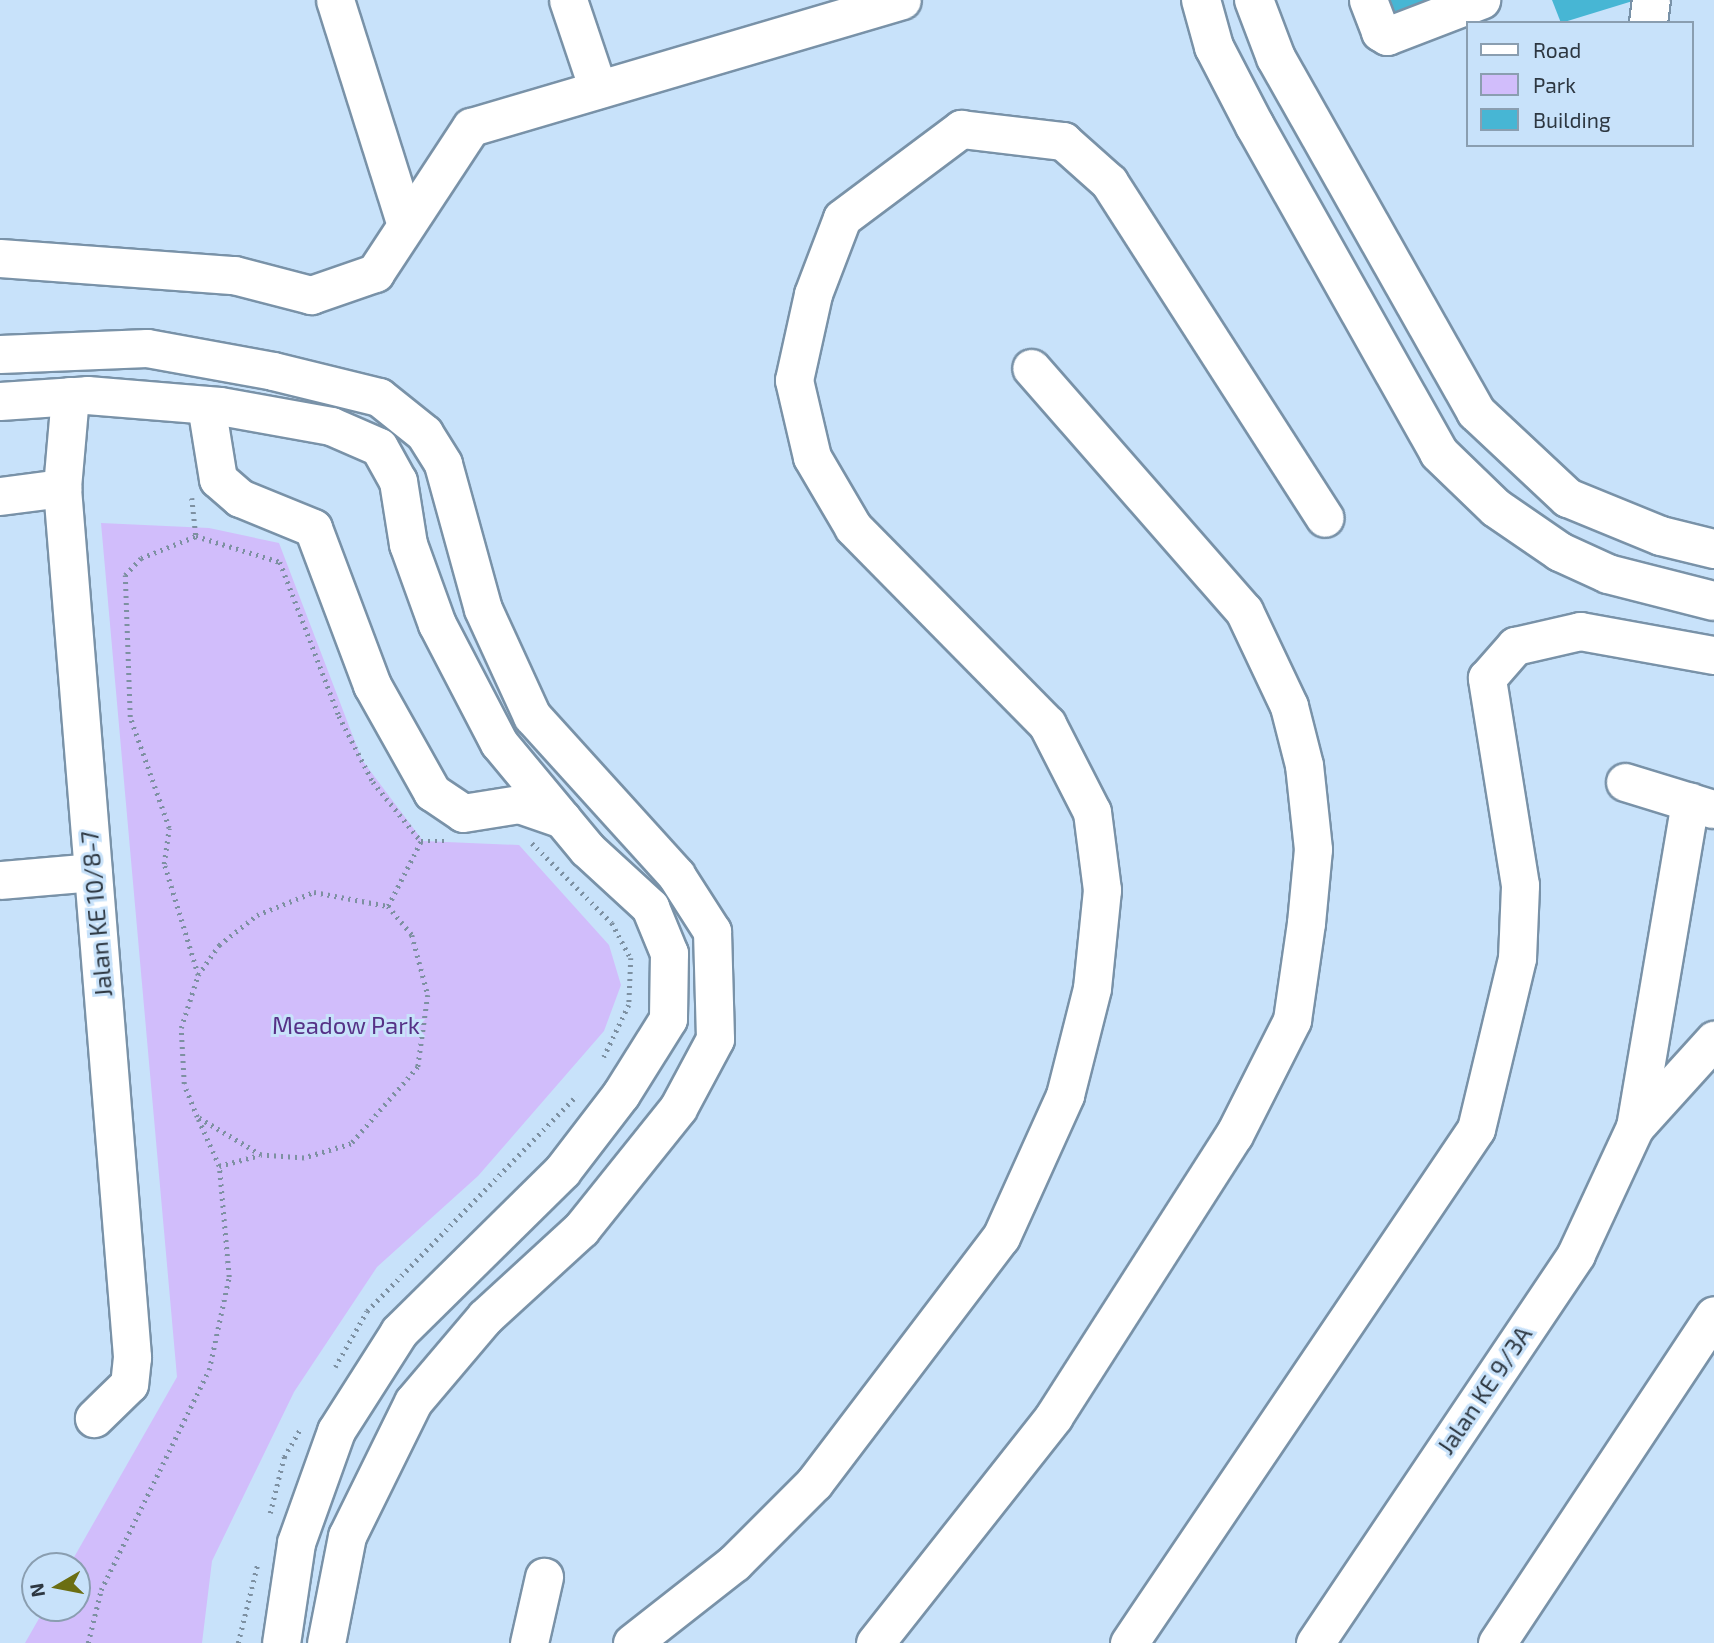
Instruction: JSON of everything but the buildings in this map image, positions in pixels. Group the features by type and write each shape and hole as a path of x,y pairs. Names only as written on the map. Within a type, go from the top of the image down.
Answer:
{"main road":[{"path":"1201,0 1214,47 1261,138 1439,453 1496,508 1560,552 1608,574 1714,601"},
{"path":"1254,0 1276,58 1475,412 1568,498 1661,537 1714,549"}],"street":[{"path":"335,0 405,222"},
{"path":"568,0 598,89"},
{"path":"0,257 234,275 311,295 375,272 405,222 471,127 598,89 824,11 902,0"},
{"path":"1368,0 1380,32 1387,36 1482,0 1498,21"},
{"path":"1648,21 1651,0"},
{"path":"632,1643 734,1563 814,1483 1001,1237 1065,1095 1092,988 1102,890 1092,812 1047,724 853,527 812,457 794,380 813,294 842,218 961,129 1063,141 1109,182 1325,518"},
{"path":"0,354 147,348 248,366 379,397 424,433 443,464 483,609 532,716 676,875 712,931 715,1040 678,1108 581,1229 485,1317 413,1402 347,1535 326,1643"},
{"path":"875,1643 1055,1416 1234,1135 1292,1020 1306,923 1313,849 1304,765 1289,706 1244,611 1031,368"},
{"path":"0,401 70,396 206,405 331,426 379,447 398,481 408,544 437,624 499,743 562,819 650,906 668,953 668,1019 562,1171 399,1332 336,1431 296,1543 281,1643"},
{"name":"Jalan KE 10/8-7","path":"70,396 62,488 132,1357 129,1384 94,1418"},
{"path":"206,405 218,479 240,498 313,528 372,685 432,792 463,813 519,804 562,819"},
{"path":"0,496 62,488"},
{"path":"1129,1643 1476,1129 1517,958 1520,884 1487,678 1515,646 1580,631 1714,655"},
{"path":"1625,782 1702,806"},
{"name":"Jalan KE 9/3A","path":"1315,1643 1576,1254 1636,1127 1702,806"},
{"path":"0,880 93,872"},
{"name":"Jalan KE 9/3A","path":"1636,1127 1714,1040"},
{"path":"1497,1643 1714,1315"},
{"path":"529,1643 544,1577"}],"path":[{"path":"190,486 196,536"},
{"path":"198,975 164,864 169,828 130,718 125,575 141,558 196,536 280,562 339,716 373,782 421,841"},
{"path":"522,833 612,923 631,958 629,1006 599,1065"},
{"path":"421,841 461,841"},
{"path":"388,906 421,841"},
{"path":"88,1643 101,1590 209,1370 229,1277 219,1166 184,1084 181,1028 198,975 219,945 257,915 314,892 388,906 412,935 428,995 418,1067 351,1144 304,1158 261,1155 219,1166"},
{"path":"329,1379 367,1311 584,1087"},
{"path":"197,1117 261,1155"},
{"path":"268,1523 284,1457 303,1424"},
{"path":"238,1643 261,1550"}],"green space":[{"name":"Meadow Park","path":"101,523 209,528 279,543 362,760 423,841 519,845 609,945 621,985 604,1031 478,1176 377,1267 294,1392 212,1561 202,1643 25,1643 37,1622 91,1622 91,1552 77,1552 177,1377"}]}
